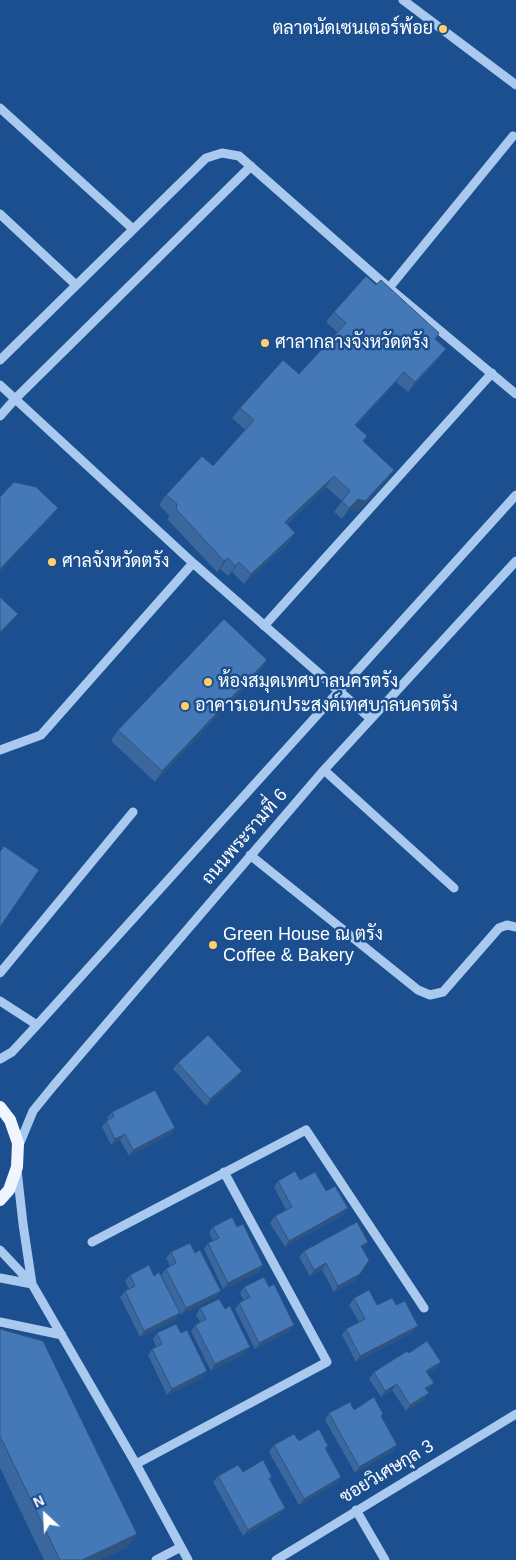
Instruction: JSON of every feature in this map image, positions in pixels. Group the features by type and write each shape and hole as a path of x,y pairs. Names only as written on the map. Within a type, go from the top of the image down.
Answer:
{"main road":[{"path":"0,1107 10,1120 18,1143 17,1167 9,1190 0,1200"}],"street":[{"path":"403,0 516,85"},
{"path":"0,108 134,229"},
{"path":"389,288 513,136"},
{"path":"0,360 206,158 222,152 239,156 389,288 516,394"},
{"path":"0,416 251,166"},
{"path":"0,214 76,285"},
{"path":"264,626 492,374"},
{"path":"0,385 192,563 371,719"},
{"name":"ถนนพระรามที่ 6","path":"0,1059 12,1052 37,1026 516,495"},
{"name":"ถนนพระรามที่ 6","path":"17,1148 33,1110 324,770 516,561"},
{"path":"0,750 41,735 192,563"},
{"path":"324,770 454,888"},
{"path":"0,973 133,812"},
{"path":"250,855 418,990 430,995 443,992 499,928 507,925 516,927"},
{"path":"0,1001 37,1026"},
{"path":"92,1242 306,1130 424,1308"},
{"path":"17,1167 32,1284"},
{"path":"136,1464 327,1362 224,1172"},
{"path":"0,1250 32,1284 136,1464 188,1560"},
{"path":"0,1278 32,1284"},
{"path":"0,1322 62,1335"},
{"name":"ซอยวิเศษกุล 3","path":"276,1560 516,1414"},
{"path":"356,1510 386,1560"},
{"path":"156,1560 182,1547"}],"building":[{"path":"366,276 376,285 381,280 439,333 435,339 446,349 415,382 404,372 355,425 367,436 363,441 394,470 365,501 358,499 349,508 342,501 350,491 334,476 285,522 295,533 251,574 239,562 235,566 228,558 224,561 176,509 177,504 166,495 202,456 213,466 254,420 240,408 283,360 299,374 346,323 334,312"},
{"path":"14,482 36,487 58,508 0,569 0,497"},
{"path":"0,597 18,614 0,632"},
{"name":"อาคารเอนกประสงค์เทศบาลนครตรัง","path":"224,619 267,660 162,771 118,730"},
{"path":"4,846 39,870 0,927 0,852"},
{"path":"208,1035 242,1071 210,1099 178,1063"},
{"path":"155,1090 175,1128 133,1150 125,1134 115,1139 106,1121 114,1117 112,1112"},
{"path":"295,1171 300,1180 315,1172 326,1191 335,1186 348,1208 289,1241 275,1216 292,1207 278,1181"},
{"path":"232,1217 237,1227 243,1224 263,1265 228,1283 208,1243 219,1238 213,1227"},
{"path":"357,1222 368,1242 361,1246 369,1260 360,1274 338,1286 326,1263 314,1270 304,1251"},
{"path":"190,1243 195,1253 200,1250 221,1291 186,1308 166,1269 176,1263 171,1252"},
{"path":"149,1265 154,1276 159,1272 180,1313 144,1331 125,1291 135,1286 130,1275"},
{"path":"264,1277 269,1287 274,1284 294,1325 259,1343 239,1303 250,1297 244,1287"},
{"path":"369,1290 377,1305 392,1298 396,1305 405,1301 418,1326 360,1356 346,1329 365,1319 354,1298"},
{"path":"219,1299 225,1309 230,1306 250,1347 215,1364 195,1325 206,1319 200,1308"},
{"path":"176,1324 181,1333 187,1330 207,1371 172,1389 152,1349 162,1344 157,1333"},
{"path":"0,1329 43,1341 137,1534 82,1560 60,1560 0,1436"},
{"path":"427,1341 441,1362 426,1371 434,1383 425,1388 429,1393 410,1405 397,1384 385,1391 374,1372"},
{"path":"374,1397 383,1414 381,1416 397,1445 359,1467 329,1413 350,1402 354,1410"},
{"path":"319,1429 328,1446 325,1448 341,1477 304,1499 274,1445 294,1434 299,1441"},
{"path":"263,1460 272,1477 269,1478 285,1508 248,1530 218,1476 238,1465 243,1472"}],"place":[{"name":"ตลาดนัดเซนเตอร์พ้อย","path":"443,29"},
{"name":"ศาลากลางจังหวัดตรัง","path":"265,343"},
{"name":"ศาลจังหวัดตรัง","path":"52,562"},
{"name":"ห้องสมุดเทศบาลนครตรัง","path":"208,682"},
{"name":"อาคารเอนกประสงค์เทศบาลนครตรัง","path":"185,706"},
{"name":"Green House ณ ตรัง Coffee & Bakery","path":"213,945"}]}
